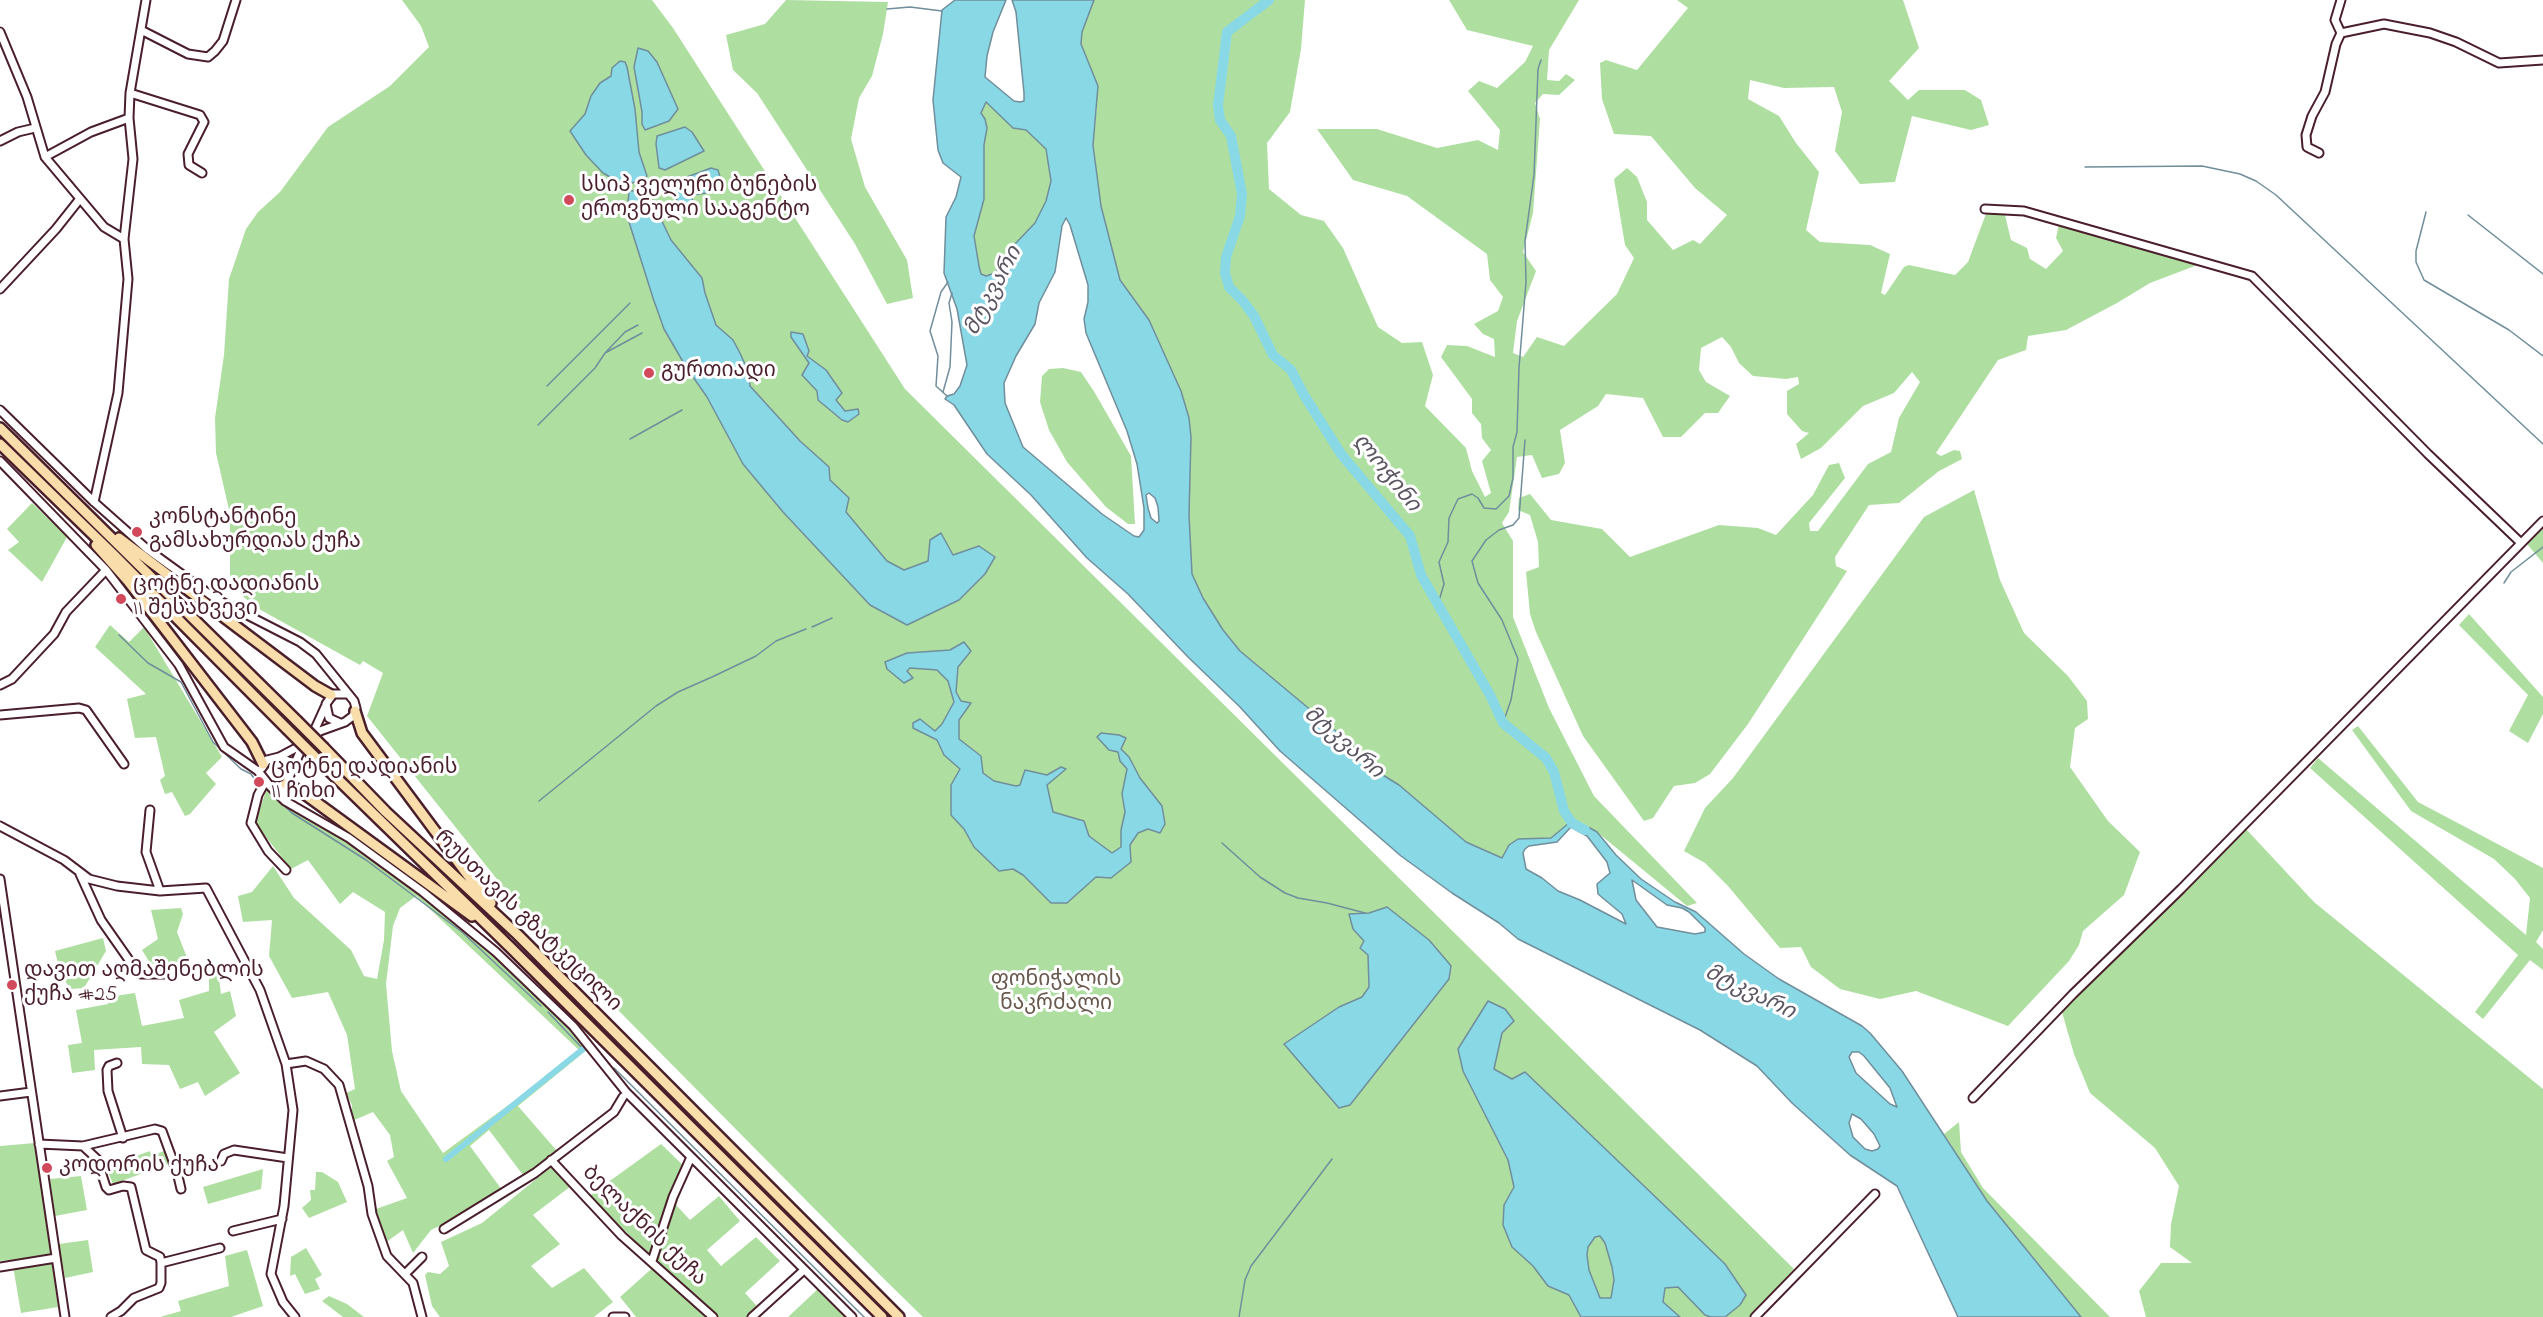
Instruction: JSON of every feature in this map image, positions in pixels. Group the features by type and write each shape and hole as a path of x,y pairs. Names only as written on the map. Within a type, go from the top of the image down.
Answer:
{"highway":[{"name":"რუსთავის გზატკეცილი","path":"0,428 386,812 518,935 899,1317"},
{"name":"რუსთავის გზატკეცილი","path":"0,444 882,1317"},
{"path":"80,506 144,558 315,686 332,695"},
{"path":"81,524 252,742 263,765"},
{"path":"355,711 362,733 470,878 518,935"},
{"path":"284,784 370,842 511,948"}],"street":[{"path":"94,502 118,393 128,279 124,239 133,159 129,118 130,93 146,0"},
{"path":"141,30 188,54 208,57 222,41 236,0"},
{"path":"2319,153 2307,147 2306,135 2312,116 2325,92 2341,33 2335,20 2341,0"},
{"path":"2341,33 2384,24 2430,33 2456,42 2499,63 2543,60"},
{"path":"0,34 27,97 45,157 104,227 124,239"},
{"path":"130,93 200,115 204,122 188,154 189,165 202,173"},
{"path":"45,157 91,132 129,118"},
{"path":"0,141 18,132 35,128"},
{"path":"0,289 56,229 79,200"},
{"path":"1985,209 2024,211 2252,276 2428,454 2521,543"},
{"path":"0,410 94,502 147,549 189,581 238,612 307,646 322,660 354,701 355,711 350,720 320,731 300,752 284,784 285,801"},
{"path":"0,462 106,570 179,665 224,747 285,801 349,838 442,907 496,952 573,1026 626,1092 852,1317"},
{"path":"1973,1098 2543,521"},
{"path":"0,685 12,678 54,634 66,612 106,570"},
{"path":"279,757 296,748 315,729 332,695 334,684 329,670"},
{"path":"332,695 347,694"},
{"path":"325,707 329,718 340,723"},
{"path":"0,715 79,708 86,710 124,764"},
{"path":"263,765 273,757 279,757 288,761 292,771"},
{"path":"240,760 263,765"},
{"path":"263,765 265,781 258,795 251,823 268,851 286,870"},
{"path":"265,781 284,784"},
{"path":"150,810 147,852 160,891"},
{"path":"0,826 64,860 89,879 117,886 160,891 206,888 260,990 286,1064 293,1110 282,1219 271,1274 292,1316"},
{"path":"80,874 101,920 135,970 141,974 167,974"},
{"path":"0,879 65,1317"},
{"path":"286,1064 306,1061 324,1069 339,1085 368,1186 372,1214 387,1256 414,1283 422,1317"},
{"path":"117,1064 109,1066 107,1070 108,1091 123,1138"},
{"path":"0,1096 31,1092"},
{"path":"444,1229 475,1212 551,1160 614,1112 623,1097"},
{"path":"39,1144 83,1146 155,1129 162,1131 181,1189"},
{"path":"83,1146 97,1159 109,1190 123,1186 131,1187 146,1250 160,1257 161,1263 159,1288 134,1298 111,1317"},
{"path":"221,1161 224,1154 234,1150 288,1158"},
{"path":"652,1261 673,1197 691,1157"},
{"name":"ბელაქნის ქუჩა","path":"551,1160 622,1236 713,1317"},
{"path":"1755,1317 1875,1194"},
{"path":"233,1231 282,1219"},
{"path":"161,1263 220,1248"},
{"path":"405,1274 422,1257"},
{"path":"0,1267 56,1258"},
{"path":"752,1317 804,1270"},
{"path":"613,1317 625,1317"}],"green space":[{"name":"ფონიჭალის ნაკრძალი","path":"402,0 652,0 673,28 905,389 1794,1269 1750,1317 923,1317 882,1277 531,922 367,716 383,673 363,661 360,665 259,609 241,595 242,578 230,577 230,514 216,453 215,418 224,355 229,279 246,229 258,212 280,192 328,127 390,86 429,47 421,26"},
{"path":"786,0 888,2 883,34 872,76 859,98 851,139 865,187 907,260 913,298 887,304 855,244 757,93 733,70 726,35 765,24"},
{"path":"1094,0 1305,0 1301,49 1290,112 1267,143 1269,189 1301,215 1324,221 1343,248 1378,327 1402,343 1422,342 1433,375 1425,406 1466,448 1472,471 1485,497 1491,493 1482,461 1491,450 1482,438 1481,424 1472,413 1472,399 1441,357 1447,345 1467,346 1495,357 1494,339 1483,334 1474,324 1498,311 1503,297 1490,280 1487,254 1407,196 1353,180 1317,129 1377,129 1437,148 1478,140 1498,150 1500,130 1468,91 1479,81 1497,88 1525,62 1533,46 1467,30 1449,0 1579,0 1549,50 1547,80 1559,81 1566,74 1575,80 1559,95 1543,94 1535,103 1540,119 1533,213 1523,252 1536,271 1517,321 1513,353 1523,357 1537,337 1564,346 1617,294 1634,258 1625,245 1614,179 1627,168 1637,177 1647,202 1647,220 1673,250 1693,240 1700,244 1727,215 1695,188 1651,136 1614,134 1602,99 1600,63 1606,60 1637,70 1688,8 1677,0 1903,0 1919,48 1889,81 1908,100 1919,90 1965,90 1981,100 1989,125 1971,130 1912,116 1895,182 1860,184 1835,151 1842,112 1834,87 1784,88 1750,80 1748,99 1779,116 1796,143 1819,172 1806,230 1820,242 1870,245 1890,254 1881,293 1885,295 1904,267 1909,265 1955,275 1968,262 1987,211 2005,215 2011,240 2027,248 2030,259 2046,269 2063,251 2056,238 2059,224 2200,264 2150,283 2066,330 2028,336 2026,350 1998,360 1936,453 1941,456 1954,450 1960,451 1962,459 1939,471 1899,503 1869,505 1835,557 1836,566 1847,571 1748,724 1710,774 1695,783 1674,786 1653,818 1644,821 1583,736 1536,632 1530,614 1526,572 1539,567 1538,542 1530,515 1518,510 1519,498 1530,494 1551,520 1602,529 1630,557 1719,525 1758,528 1776,535 1813,495 1829,465 1839,463 1845,478 1809,523 1810,531 1818,531 1868,464 1891,452 1899,418 1920,382 1912,372 1894,393 1863,406 1821,448 1801,459 1796,444 1809,433 1802,431 1787,414 1787,391 1799,384 1798,377 1786,379 1753,376 1739,363 1731,347 1722,337 1701,348 1699,370 1706,382 1730,396 1718,413 1705,413 1681,437 1663,437 1643,398 1606,394 1598,406 1560,430 1565,463 1559,474 1542,478 1532,455 1517,457 1509,512 1502,523 1513,541 1513,617 1549,708 1594,796 1697,903 1687,906 1597,832 1581,822 1569,823 1551,838 1518,839 1502,858 1466,842 1391,780 1378,772 1349,743 1240,651 1223,630 1203,598 1192,574 1188,497 1191,437 1181,391 1149,320 1120,280 1101,206 1093,145 1097,105 1089,63 1081,44 1082,32"},
{"path":"986,102 1013,128 1026,130 1046,149 1051,181 1046,201 1035,223 1013,246 994,273 985,276 981,274 977,261 974,236 984,199 984,145 987,128 981,113"},
{"path":"1063,368 1081,372 1131,456 1135,524 1128,524 1106,507 1067,462 1049,430 1040,402 1042,376 1049,369"},
{"path":"1974,490 2000,580 2024,633 2068,676 2087,701 2088,719 2075,728 2070,767 2108,821 2140,852 2124,895 2083,931 2079,945 2069,961 2008,1026 1916,991 1880,999 1840,989 1811,967 1801,947 1780,948 1728,886 1705,863 1684,851 1705,808 1733,778 1924,517"},
{"path":"32,503 67,537 42,582 8,550 19,542 7,529"},
{"path":"2543,528 2543,563 2527,544"},
{"path":"2469,614 2543,697 2543,714 2528,743 2509,731 2528,695 2459,625"},
{"path":"110,625 129,642 144,627 222,757 206,773 216,784 190,814 185,816 172,792 165,794 160,780 165,776 156,737 135,738 127,699 146,694 95,647"},
{"path":"2358,726 2418,802 2543,868 2543,930 2536,942 2543,949 2543,970 2530,960 2483,1019 2475,1012 2518,955 2310,768 2318,758 2526,935 2530,898 2515,879 2494,859 2411,811 2352,730"},
{"path":"267,788 300,814 328,829 450,918 521,980 588,1049 518,1106 557,1151 481,1212 478,1208 431,1230 413,1253 403,1230 385,1243 382,1235 376,1209 407,1198 387,1161 394,1157 390,1135 373,1112 352,1121 352,1105 346,1093 355,1089 347,1035 328,992 292,998 269,956 272,920 243,922 238,896 252,892 273,866 294,898 351,950 364,976 377,979 384,940 385,912 353,892 340,904 308,860 291,869 255,823","holes":["416,896 581,1052 443,1153 401,1091 392,1051 386,984 393,926 400,908","489,1130 523,1175 502,1190 470,1146"]},
{"path":"2246,829 2314,902 2543,1089 2543,1317 2146,1317 2139,1291 2161,1263 2192,1263 2170,1247 2171,1224 2179,1186 2155,1148 2090,1093 2074,1054 2062,1012"},
{"path":"181,908 183,914 177,932 188,960 169,968 150,963 142,950 158,939 151,910"},
{"path":"103,938 106,951 84,988 71,989 61,976 55,951"},
{"path":"218,970 221,994 230,991 236,1016 214,1032 240,1073 205,1096 198,1082 180,1089 169,1065 142,1064 141,1047 94,1050 95,1070 72,1073 68,1045 82,1043 76,1010 108,1004 108,997 135,993 142,1026 184,1018 179,1000 209,991 209,973"},
{"path":"1959,1122 1961,1152 1983,1188 2110,1317 2081,1317 1987,1201 1944,1134"},
{"path":"35,1143 58,1307 21,1313 12,1260 0,1261 0,1146"},
{"path":"661,1144 689,1171 676,1205 690,1220 719,1196 740,1221 707,1250 721,1266 756,1237 780,1261 745,1293 764,1314 760,1317 636,1317 620,1297 658,1263 589,1196"},
{"path":"166,1150 171,1163 113,1184 106,1167 150,1151 152,1156"},
{"path":"551,1167 571,1186 533,1215 560,1244 531,1266 552,1288 584,1268 613,1302 594,1317 440,1317 432,1306 425,1275 428,1272 440,1274 449,1266 441,1242 482,1223"},
{"path":"263,1169 261,1189 208,1204 203,1187"},
{"path":"316,1172 322,1172 338,1182 347,1202 309,1218 302,1208 311,1200 310,1190 315,1190"},
{"path":"81,1176 87,1210 55,1216 50,1179"},
{"path":"88,1240 93,1272 65,1278 59,1244"},
{"path":"306,1248 322,1275 315,1279 320,1289 305,1294 295,1274 290,1276 291,1257"},
{"path":"247,1250 263,1306 231,1317 160,1317 181,1311 178,1301 229,1286 225,1256"},
{"path":"819,1288 849,1317 788,1317"},
{"path":"329,1296 347,1304 364,1317 343,1317 322,1301"}],"water":[{"name":"მტკვარი","path":"955,0 1006,0 993,32 985,77 1014,101 1020,102 1024,101 1024,93 1016,12 1012,0 1094,0 1082,32 1081,44 1098,86 1093,145 1101,206 1120,280 1149,320 1181,391 1189,418 1191,437 1189,515 1192,574 1203,598 1223,630 1240,651 1349,742 1378,772 1399,785 1466,842 1502,858 1509,845 1518,839 1551,838 1569,823 1590,828 1597,832 1616,855 1641,879 1675,902 1696,912 1744,954 1779,979 1862,1026 1902,1071 1987,1201 2081,1317 1958,1317 1897,1186 1850,1155 1792,1103 1757,1066 1700,1030 1518,939 1499,923 1401,856 1280,751 1240,707 1128,594 1087,558 1031,495 987,454 954,405 945,399 954,394 960,386 967,365 957,309 944,273 946,217 956,197 961,177 943,163 938,150 933,100 942,10","holes":["986,102 1013,128 1026,130 1046,149 1051,181 1046,201 1035,223 1013,246 995,273 986,276 981,274 974,236 984,199 984,145 987,128 981,113","1066,218 1088,285 1088,302 1084,319 1086,333 1127,431 1137,464 1144,508 1144,530 1139,537 1102,514 1023,447 1005,403 1004,383 1016,356 1035,324 1039,303 1055,272 1062,226","1149,493 1155,498 1158,507 1159,521 1157,523 1151,518 1146,495","1571,827 1587,836 1607,862 1610,873 1597,884 1598,894 1622,914 1626,924 1558,891 1526,869 1523,853 1529,846 1557,842","1632,880 1667,905 1689,912 1705,928 1705,932 1695,934 1657,927 1636,900","1852,1052 1859,1052 1864,1056 1890,1088 1897,1107 1890,1104 1856,1073 1849,1057","1852,1114 1861,1119 1874,1134 1880,1146 1872,1151 1865,1149 1853,1137 1849,1123"]},
{"path":"638,48 648,51 657,62 678,109 669,121 645,130 642,124 634,67"},
{"path":"620,61 625,62 627,67 635,109 639,152 647,176 643,180 624,185 603,173 586,155 570,131 585,114 591,96 600,83 611,76 612,68"},
{"path":"685,127 692,132 704,151 665,170 659,168 657,136"},
{"path":"711,168 718,170 722,184 713,192 692,195 693,214 684,211 674,195 671,183"},
{"path":"647,190 671,240 702,278 716,325 733,340 748,371 750,386 800,441 829,467 830,480 849,498 846,512 887,561 904,570 928,561 930,540 941,533 953,555 979,546 995,557 985,574 959,600 907,625 870,605 783,512 743,464 707,397 664,329 653,298 629,222 629,191"},
{"path":"791,332 803,334 809,351 807,356 826,370 842,393 836,400 845,411 858,409 859,414 848,422 842,420 818,400 817,391 802,375 809,363 791,337"},
{"path":"964,642 971,651 958,667 956,692 961,701 971,703 959,720 959,739 981,756 983,773 994,781 1016,786 1020,785 1025,770 1047,775 1061,767 1066,769 1047,785 1053,812 1084,821 1089,836 1112,853 1121,847 1121,830 1125,812 1122,794 1127,769 1120,761 1118,752 1109,750 1097,737 1101,733 1119,735 1126,738 1121,749 1129,757 1140,778 1162,806 1165,824 1160,833 1148,829 1138,833 1130,845 1131,862 1111,878 1096,877 1067,903 1051,903 1023,875 1013,869 999,871 974,847 964,829 951,815 951,785 960,769 944,755 937,740 913,728 913,723 920,719 935,731 942,724 954,702 948,681 937,670 910,668 907,671 913,678 904,683 887,669 885,662 907,653 950,650"},
{"path":"1387,907 1429,940 1451,966 1449,979 1350,1105 1339,1108 1284,1044 1339,1007 1362,997 1369,987 1368,955 1360,948 1364,941 1353,929 1349,914 1369,913"},
{"path":"1488,1001 1505,1009 1514,1021 1502,1033 1494,1069 1512,1079 1525,1072 1666,1207 1725,1264 1746,1295 1740,1305 1725,1317 1711,1317 1705,1315 1678,1287 1665,1288 1663,1302 1680,1317 1581,1317 1569,1295 1548,1286 1533,1266 1512,1247 1503,1225 1504,1205 1514,1187 1508,1160 1463,1071 1458,1049","holes":["1600,1236 1605,1243 1614,1280 1611,1298 1600,1298 1589,1270 1587,1255 1588,1247 1595,1237"]}],"waterway":[{"name":"ლოჭინი","path":"1269,0 1227,32 1218,105 1220,120 1231,136 1242,194 1240,216 1226,257 1225,273 1229,287 1254,316 1273,355 1291,370 1341,454 1410,536 1421,575 1490,695 1503,723 1546,758 1554,772 1564,811 1572,823 1585,830"},
{"path":"887,9 910,7 942,11"},
{"path":"1438,604 1444,584 1439,562 1448,542 1449,518 1458,499 1472,494 1478,498 1484,508 1496,509 1509,496 1513,478 1513,447 1517,432 1519,368 1526,282 1525,241 1534,175 1538,69 1541,60"},
{"path":"2085,167 2202,166 2240,174 2256,181 2276,195 2543,444"},
{"path":"2426,212 2416,251 2416,262 2424,280 2509,330 2543,356"},
{"path":"2468,215 2543,274"},
{"path":"947,396 936,386 938,356 930,331 941,292 948,282"},
{"name":"მტკვარი","path":"943,392 950,367 952,322 949,303 952,293"},
{"path":"547,386 630,303"},
{"path":"605,353 625,332 638,325"},
{"path":"538,425 595,368 605,353 642,333"},
{"path":"630,439 682,410"},
{"path":"1503,723 1511,700 1518,659 1502,620 1478,583 1472,561 1486,540 1499,530 1513,525 1519,518 1525,440"},
{"path":"2504,583 2511,572 2543,547"},
{"path":"812,627 832,618"},
{"path":"539,801 656,706 678,692 756,656 776,641 806,629"},
{"path":"119,635 148,663 181,682 213,742 241,769 251,774 259,785"},
{"path":"268,791 292,813 366,860 462,932 541,1006"},
{"path":"1222,843 1260,877 1285,893 1365,913"},
{"path":"548,1012 583,1049"},
{"path":"446,1159 583,1049"},
{"path":"614,1068 864,1317"},
{"path":"1239,1317 1245,1280 1251,1266 1332,1159"}],"place":[{"name":"სსიპ ველური ბუნების ეროვნული სააგენტო","path":"569,200"},
{"name":"გურთიადი","path":"649,373"},
{"name":"კონსტანტინე გამსახურდიას ქუჩა","path":"137,532"},
{"name":"ცოტნე დადიანის II შესახვევი","path":"121,599"},
{"name":"ცოტნე დადიანის II ჩიხი","path":"259,782"},
{"name":"დავით აღმაშენებლის ქუჩა #25","path":"12,985"},
{"name":"კოდორის ქუჩა","path":"47,1168"}]}
